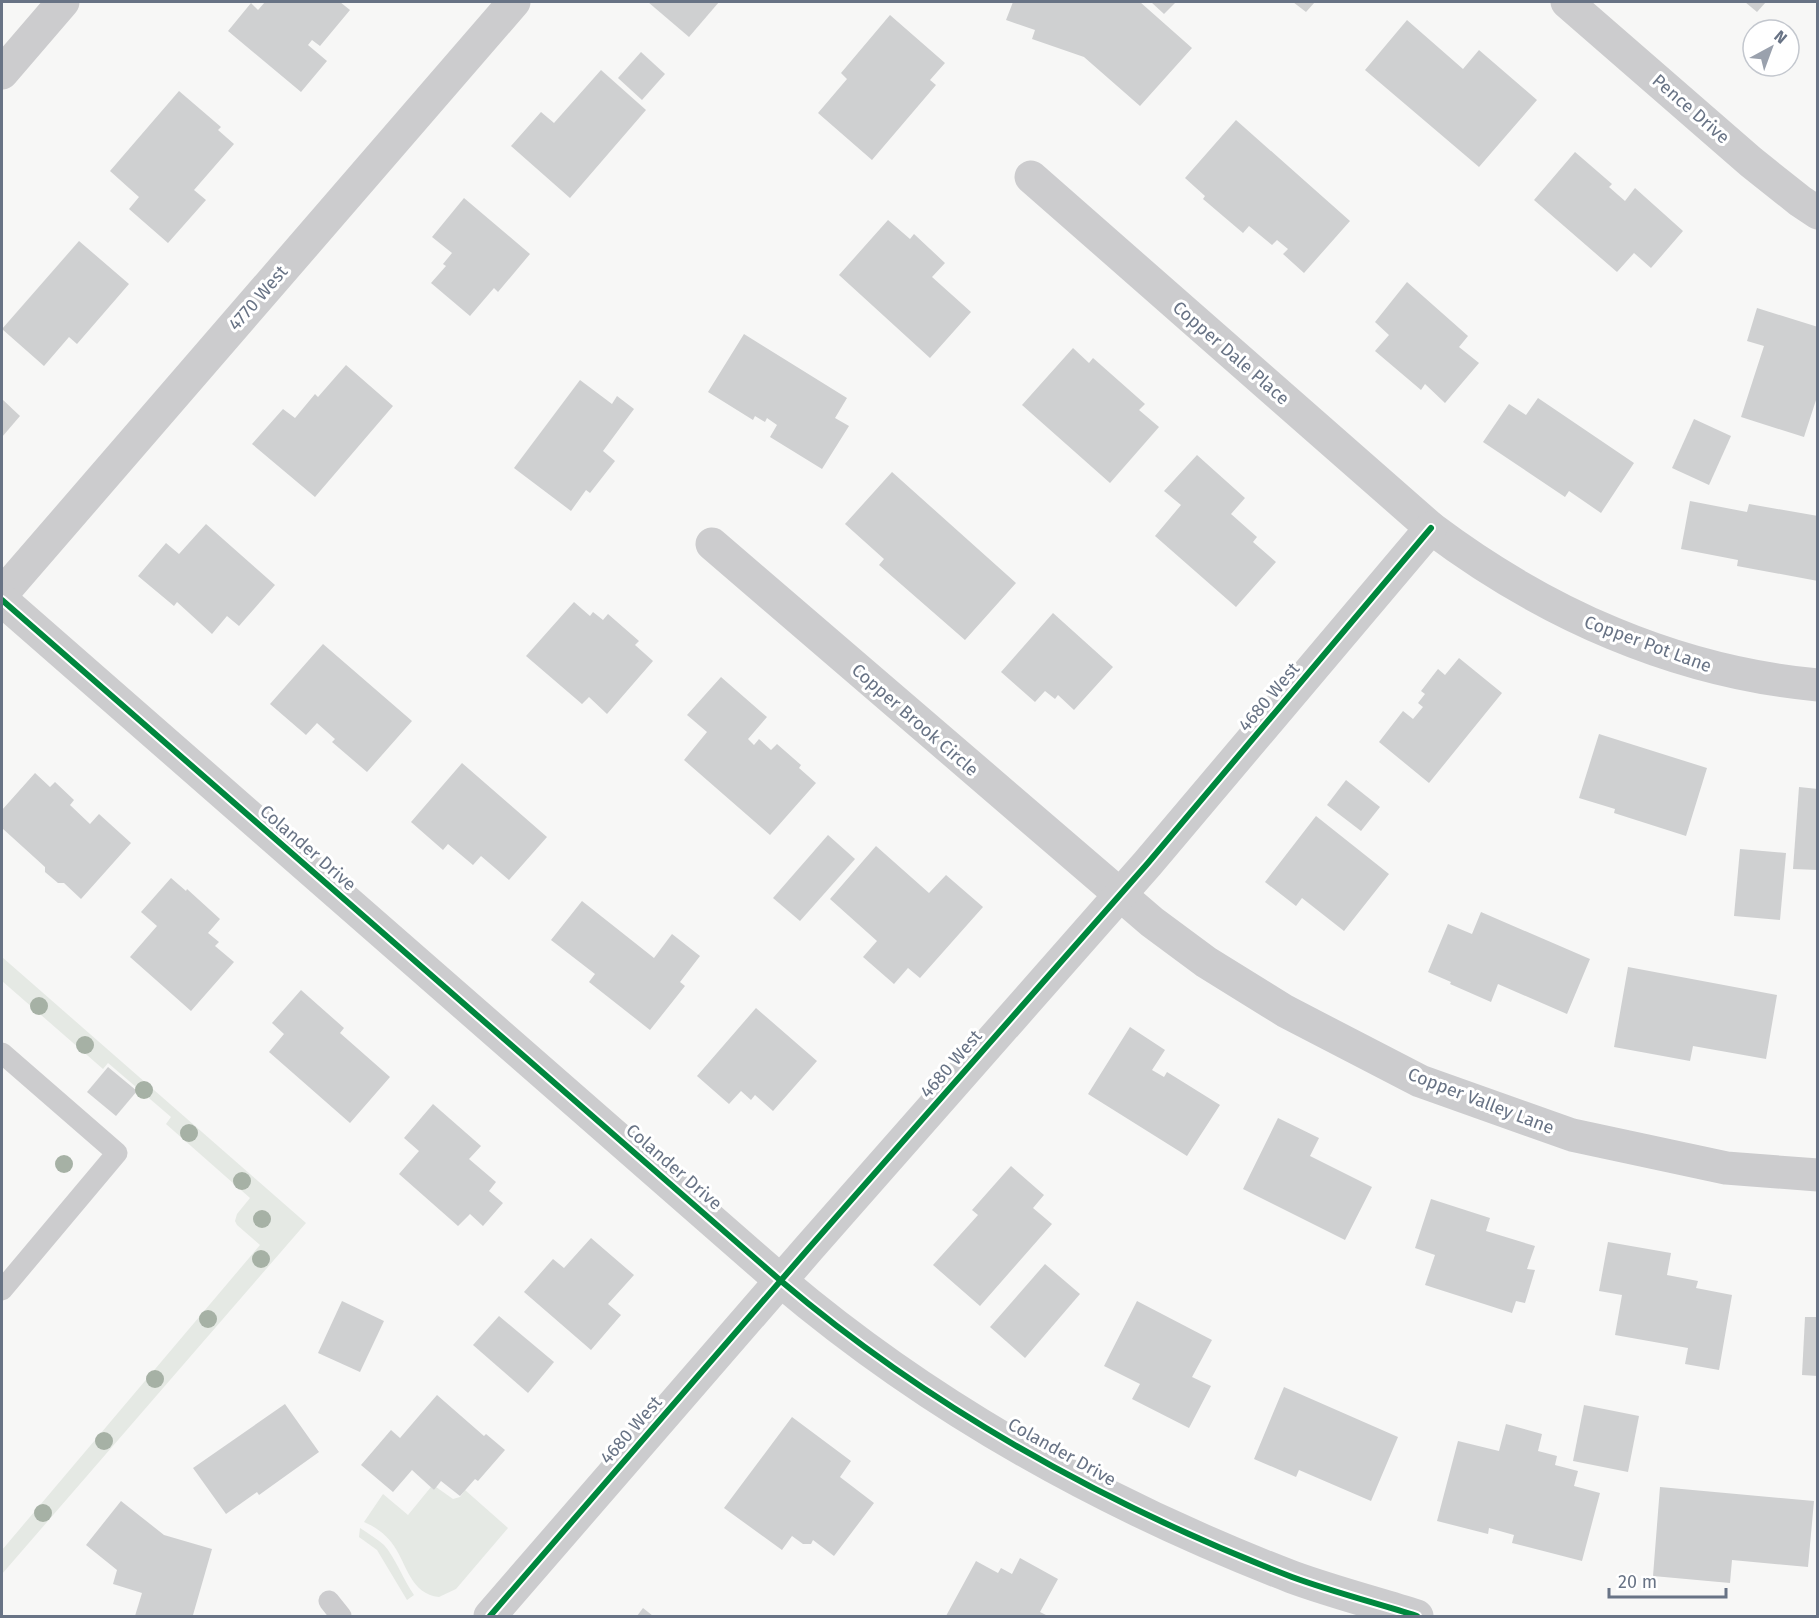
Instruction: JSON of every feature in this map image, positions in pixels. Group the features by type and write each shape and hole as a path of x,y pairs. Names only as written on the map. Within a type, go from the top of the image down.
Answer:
{"street":[{"path":"2,73 63,2"},
{"name":"Pence Drive","path":"1567,2 1751,162 1818,213"},
{"name":"4770 West","path":"2,594 507,4"},
{"name":"Copper Dale Place","path":"1031,177 1431,528"},
{"name":"Copper Pot Lane","path":"1431,528 1466,555 1520,589 1595,627 1664,653 1728,672 1818,685"},
{"name":"4680 West","path":"490,1617 1119,895 1431,528"},
{"name":"Copper Brook Circle","path":"712,544 1119,895"},
{"name":"Colander Drive","path":"2,600 781,1281 812,1307 924,1388 994,1432 1136,1510 1293,1577 1417,1617"},
{"name":"Copper Valley Lane","path":"1119,895 1206,962 1285,1011 1420,1081 1572,1135 1726,1168 1818,1175"}],"lane":[{"path":"2,1053 117,1153 2,1290"}],"shaded area":[{"path":"2,957 306,1223 2,1574 2,1550 260,1245 235,1221 237,1214 250,1198 166,1124 171,1117 108,1063 103,1069 2,981"},
{"path":"431,1487 434,1490 436,1487 453,1499 460,1497 465,1490 508,1528 456,1589 439,1597 430,1595 416,1585 391,1542 373,1526 364,1522 383,1494 408,1515"},
{"path":"360,1528 384,1545 414,1595 407,1600 377,1550 359,1537"}],"building":[{"path":"265,2 340,2 350,10 320,46 312,40 308,45 327,61 301,92 228,31 251,3 258,10"},
{"path":"648,2 719,2 689,37"},
{"path":"1013,2 1140,2 1192,48 1140,106 1084,57 1032,39 1035,30 1006,20"},
{"path":"1151,2 1176,2 1164,14"},
{"path":"1293,2 1315,2 1306,12"},
{"path":"1745,2 1766,2 1757,12"},
{"path":"890,15 945,63 930,80 936,85 872,160 818,113 847,79 841,73"},
{"path":"1407,20 1463,69 1479,50 1537,100 1479,167 1365,70"},
{"path":"641,52 665,74 642,100 618,78"},
{"path":"601,70 646,110 570,198 511,146 541,112 554,123"},
{"path":"179,91 221,127 218,130 234,144 194,190 206,200 168,243 129,209 139,197 110,171"},
{"path":"1236,120 1350,221 1304,273 1283,254 1288,249 1277,240 1272,245 1249,226 1243,233 1203,199 1205,196 1185,178"},
{"path":"1575,152 1612,184 1609,187 1625,201 1635,188 1683,231 1651,268 1634,253 1617,272 1534,200"},
{"path":"464,198 530,254 498,292 494,288 470,316 431,283 446,266 443,264 452,253 432,237"},
{"path":"888,220 910,239 914,234 945,263 932,277 971,312 930,358 839,275"},
{"path":"79,241 129,284 77,344 69,337 44,366 2,329"},
{"path":"1407,282 1468,336 1459,347 1479,363 1445,403 1425,384 1421,390 1375,351 1389,335 1375,322"},
{"path":"1757,308 1818,327 1818,394 1804,437 1741,417 1764,346 1747,341"},
{"path":"744,334 847,398 835,418 849,426 822,469 770,437 777,425 767,418 765,422 755,416 753,420 708,392"},
{"path":"1073,348 1089,363 1093,358 1145,404 1139,410 1159,427 1110,483 1022,405"},
{"path":"346,365 393,406 315,497 252,444 283,409 295,418 315,394 318,397"},
{"path":"580,380 612,404 617,396 634,409 603,451 615,461 590,493 586,490 571,511 514,468"},
{"path":"1538,398 1634,463 1601,513 1569,491 1565,497 1483,442 1509,404 1526,415"},
{"path":"2,399 20,416 2,437"},
{"path":"1694,419 1731,436 1709,485 1672,468"},
{"path":"1197,455 1245,498 1231,514 1257,537 1253,542 1276,562 1236,607 1155,536 1181,505 1164,491"},
{"path":"892,472 1016,583 965,640 879,565 884,559 845,524"},
{"path":"1690,501 1747,512 1749,504 1818,516 1818,581 1737,566 1738,560 1681,549"},
{"path":"206,524 275,585 239,626 227,616 212,634 177,602 174,606 138,576 166,543 179,554"},
{"path":"574,602 590,616 593,612 603,620 608,614 639,641 635,645 653,661 607,714 589,697 582,704 526,656"},
{"path":"1053,613 1113,667 1074,710 1058,695 1055,699 1045,691 1035,702 1001,672"},
{"path":"323,644 412,721 367,772 332,742 335,739 317,723 306,735 270,704"},
{"path":"1459,658 1502,693 1429,783 1379,742 1403,711 1413,719 1423,707 1418,703 1425,694 1421,691 1438,669 1445,675"},
{"path":"721,677 767,717 748,739 754,745 759,739 771,750 777,744 801,765 799,768 816,783 770,835 684,760 707,732 687,715"},
{"path":"1599,734 1707,768 1686,836 1614,813 1615,809 1579,798"},
{"path":"462,763 547,837 509,880 481,856 473,865 448,844 443,850 411,822"},
{"path":"35,773 50,787 55,782 74,800 70,805 90,824 99,814 131,843 81,899 64,883 58,883 45,872 45,867 2,828 2,810"},
{"path":"1346,780 1380,807 1361,831 1327,805"},
{"path":"1799,787 1818,789 1818,870 1793,869"},
{"path":"1316,816 1389,874 1344,931 1302,898 1296,906 1265,882"},
{"path":"828,835 855,859 800,921 773,898"},
{"path":"876,846 929,893 946,875 983,907 920,978 908,968 894,984 863,957 877,941 830,899"},
{"path":"1740,849 1786,853 1780,920 1734,916"},
{"path":"171,878 186,891 187,889 220,919 208,933 219,942 215,946 234,962 191,1011 130,957 157,926 141,912"},
{"path":"582,901 654,958 672,934 700,956 680,982 685,986 650,1030 589,982 595,974 551,940"},
{"path":"1481,912 1590,959 1567,1014 1498,984 1491,1002 1428,972 1448,924 1472,934"},
{"path":"1628,967 1777,995 1766,1059 1693,1046 1690,1061 1614,1047"},
{"path":"301,990 344,1028 340,1033 390,1077 350,1123 269,1052 284,1034 272,1023"},
{"path":"756,1008 817,1061 773,1111 755,1095 751,1100 741,1091 729,1104 697,1076"},
{"path":"1130,1027 1165,1050 1152,1070 1164,1077 1167,1072 1220,1105 1187,1156 1088,1094"},
{"path":"108,1067 137,1091 116,1116 87,1092"},
{"path":"433,1104 481,1146 469,1159 496,1182 489,1191 503,1203 483,1226 470,1214 458,1226 399,1174 419,1151 404,1138"},
{"path":"1278,1118 1319,1138 1310,1156 1372,1187 1345,1240 1243,1189"},
{"path":"1011,1166 1044,1195 1033,1208 1052,1224 980,1306 933,1265 978,1215 972,1210"},
{"path":"1431,1199 1490,1218 1486,1231 1535,1246 1527,1269 1535,1270 1525,1303 1516,1301 1512,1313 1425,1285 1435,1255 1415,1248"},
{"path":"591,1238 634,1275 608,1304 621,1315 591,1350 524,1292 553,1259 564,1268"},
{"path":"1608,1242 1671,1253 1667,1275 1698,1281 1696,1288 1732,1295 1719,1370 1685,1364 1688,1348 1615,1335 1622,1295 1599,1291"},
{"path":"1045,1264 1080,1294 1025,1358 990,1327"},
{"path":"342,1301 384,1321 360,1372 318,1353"},
{"path":"1137,1301 1212,1340 1192,1377 1211,1386 1189,1428 1132,1399 1140,1384 1104,1366"},
{"path":"499,1316 554,1362 528,1393 473,1345"},
{"path":"1805,1317 1818,1317 1818,1376 1802,1375"},
{"path":"1284,1387 1398,1437 1371,1501 1299,1470 1296,1477 1254,1459"},
{"path":"437,1395 484,1436 486,1434 505,1450 478,1481 475,1479 460,1496 441,1481 434,1490 412,1470 393,1492 361,1465 391,1430 400,1438"},
{"path":"285,1404 319,1452 259,1495 257,1492 226,1514 193,1468"},
{"path":"1584,1405 1639,1416 1628,1472 1573,1461"},
{"path":"792,1417 851,1461 840,1477 874,1503 834,1556 813,1540 811,1544 803,1544 792,1536 782,1550 724,1508"},
{"path":"1506,1424 1542,1434 1538,1451 1557,1456 1555,1465 1578,1471 1574,1486 1600,1493 1582,1561 1512,1543 1514,1535 1489,1528 1488,1534 1437,1521 1458,1441 1499,1451"},
{"path":"1660,1487 1814,1501 1808,1567 1732,1560 1730,1583 1653,1576"},
{"path":"121,1501 164,1535 212,1549 193,1615 197,1616 135,1616 142,1593 113,1584 117,1570 86,1545"},
{"path":"1020,1558 1058,1579 1040,1612 1045,1616 946,1616 976,1561 998,1573 1001,1568 1012,1574"},
{"path":"643,1608 653,1616 637,1616"}],"cycle path":[{"path":"490,1616 809,1248 1148,863 1431,528"},
{"path":"2,600 781,1281 898,1371 960,1412 1024,1450 1156,1519 1292,1577 1417,1616"}]}
